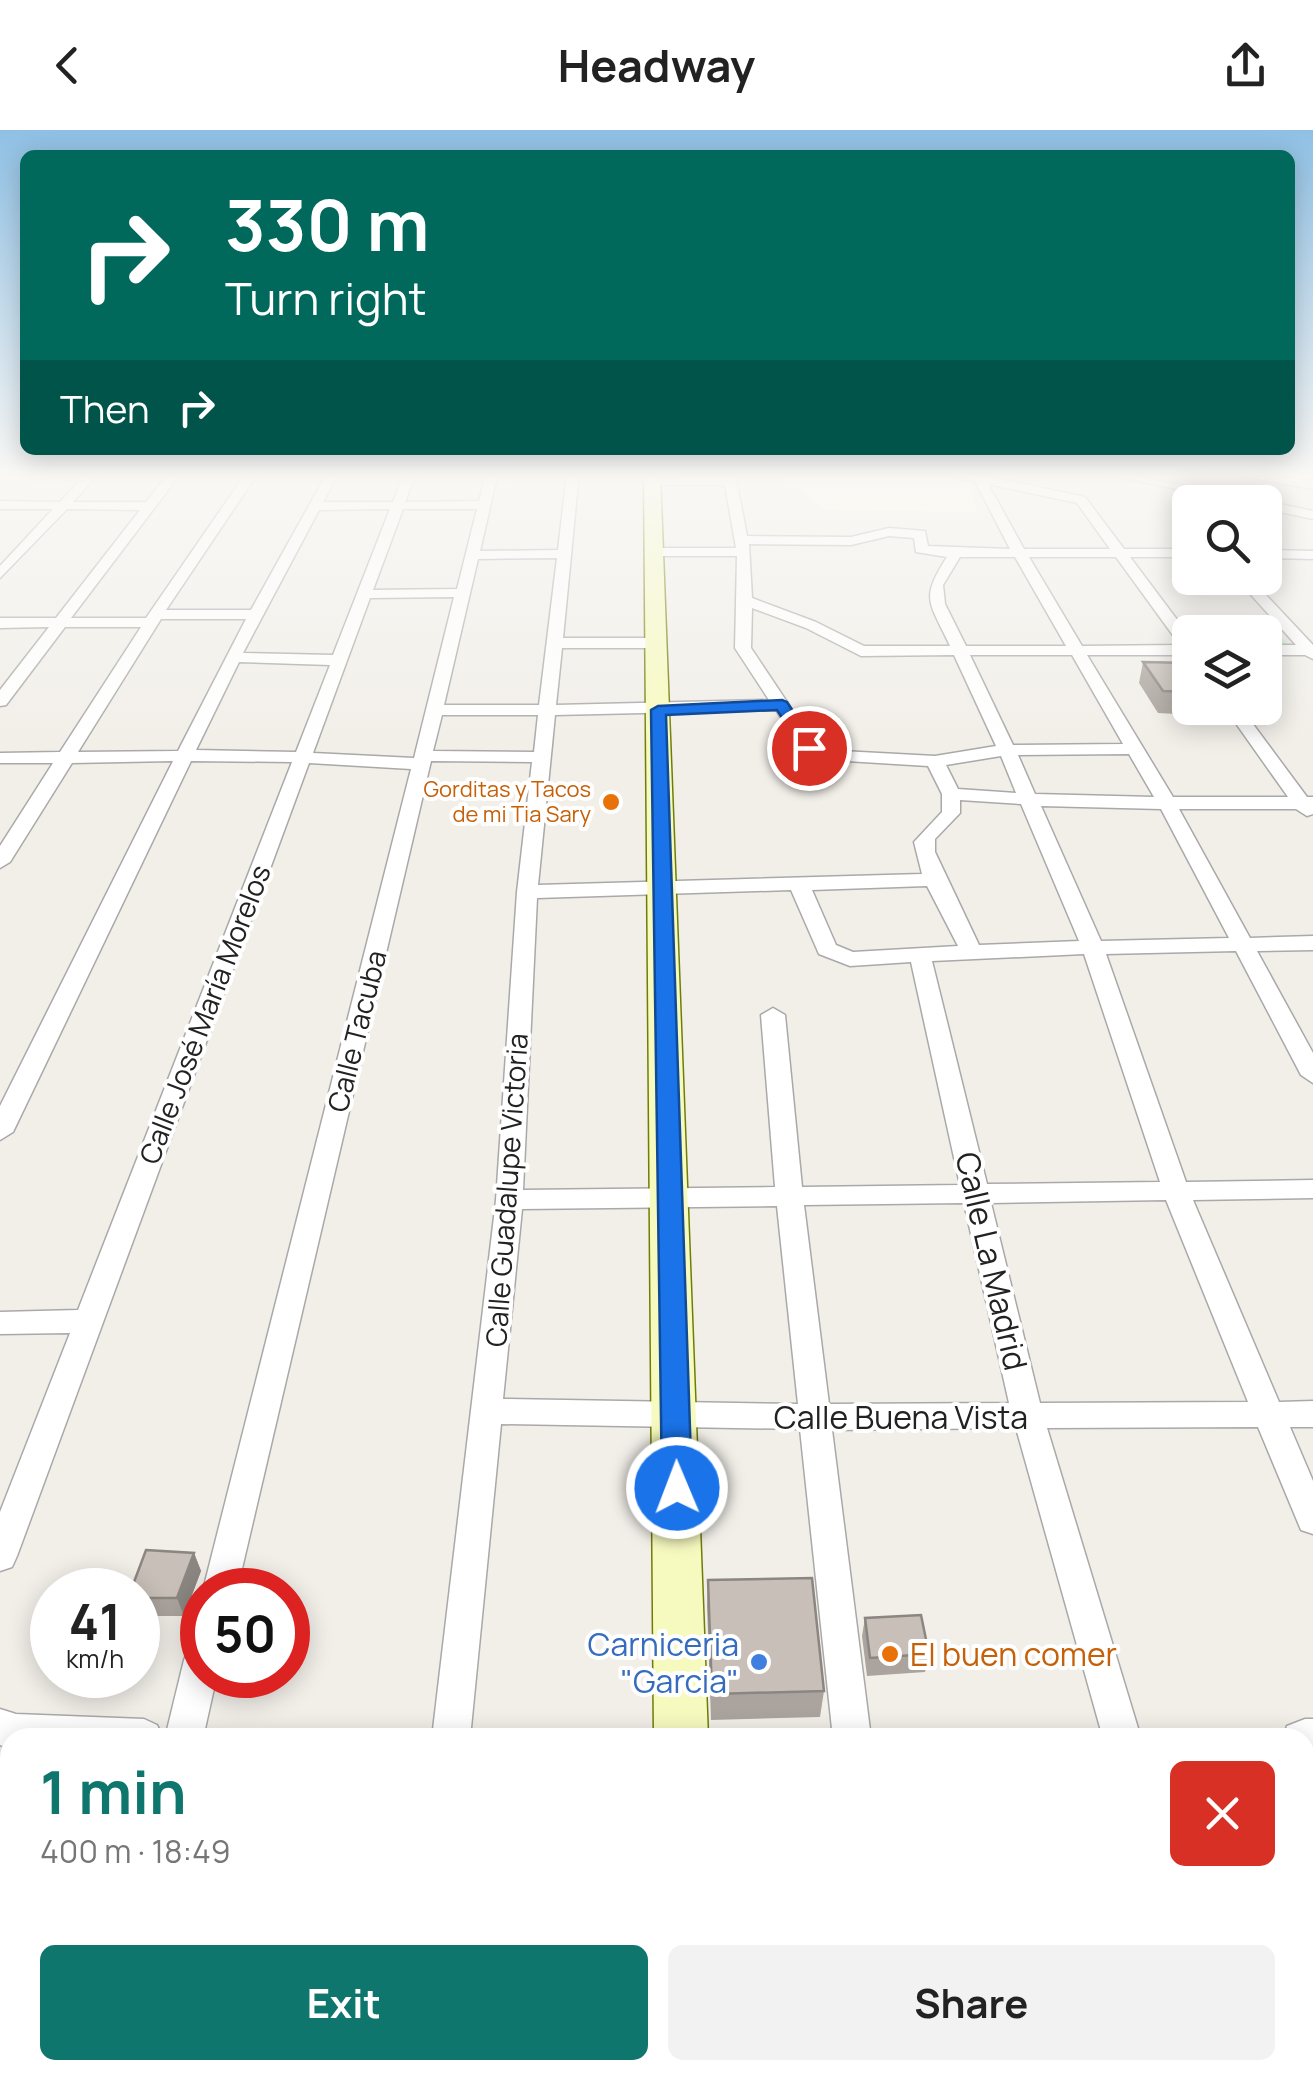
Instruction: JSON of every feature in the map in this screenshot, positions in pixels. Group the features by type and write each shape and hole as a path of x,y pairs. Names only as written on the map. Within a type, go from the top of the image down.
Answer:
{"main road":[{"path":"654,564 681,1728"}],"street":[{"path":"0,699 103,564"},
{"path":"0,862 191,564"},
{"path":"0,1132 233,657 285,564"},
{"name":"Calle José María Morelos","path":"0,1556 304,757 336,660 376,564"},
{"name":"Calle Tacuba","path":"225,1568 470,564"},
{"name":"Calle Guadalupe Victoria","path":"452,1728 509,1200 527,892 560,564"},
{"path":"744,564 744,648 809,748 819,755 935,761 1007,750 1135,749"},
{"path":"949,564 939,577 936,593 958,651 1030,800 1092,948 1176,1194 1313,1520"},
{"path":"1028,564 1244,942 1313,1076"},
{"path":"1127,564 1172,625"},
{"path":"364,594 463,594"},
{"path":"1259,595 1312,652"},
{"path":"744,600 811,625 856,650 1172,649"},
{"path":"0,623 257,615"},
{"path":"555,643 657,643"},
{"path":"1282,651 1312,652"},
{"path":"233,657 336,660"},
{"path":"437,710 658,710 782,705"},
{"path":"1246,725 1309,808"},
{"path":"0,758 542,757"},
{"path":"935,761 951,794 951,814 924,842 934,880 970,951"},
{"path":"951,794 1309,808"},
{"path":"527,892 934,880"},
{"path":"799,884 832,954 850,959 970,951 1313,943"},
{"name":"Calle La Madrid","path":"920,956 1028,1417 1119,1728"},
{"path":"773,1016 789,1196 851,1728"},
{"path":"509,1200 1176,1194 1313,1189"},
{"path":"0,1323 88,1321"},
{"name":"Calle Buena Vista","path":"488,1411 817,1417 1313,1414"},
{"path":"186,1728 193,1698"}],"building":[{"path":"1143,662 1172,663 1172,691 1163,691"},
{"path":"146,1550 194,1553 188,1568 180,1568 177,1598 160,1598 160,1568 139,1568"},
{"name":"Carniceria \"Garcia\"","path":"812,1578 824,1691 712,1694 708,1580"},
{"path":"921,1615 929,1654 870,1658 865,1618"}],"place":[{"name":"Gorditas y Tacos de mi Tia Sary","path":"611,802"},
{"name":"El buen comer","path":"890,1654"},
{"name":"Carniceria \"Garcia\"","path":"759,1662"}],"route":[{"path":"677,1488 658,710 782,705 809,748"}]}
